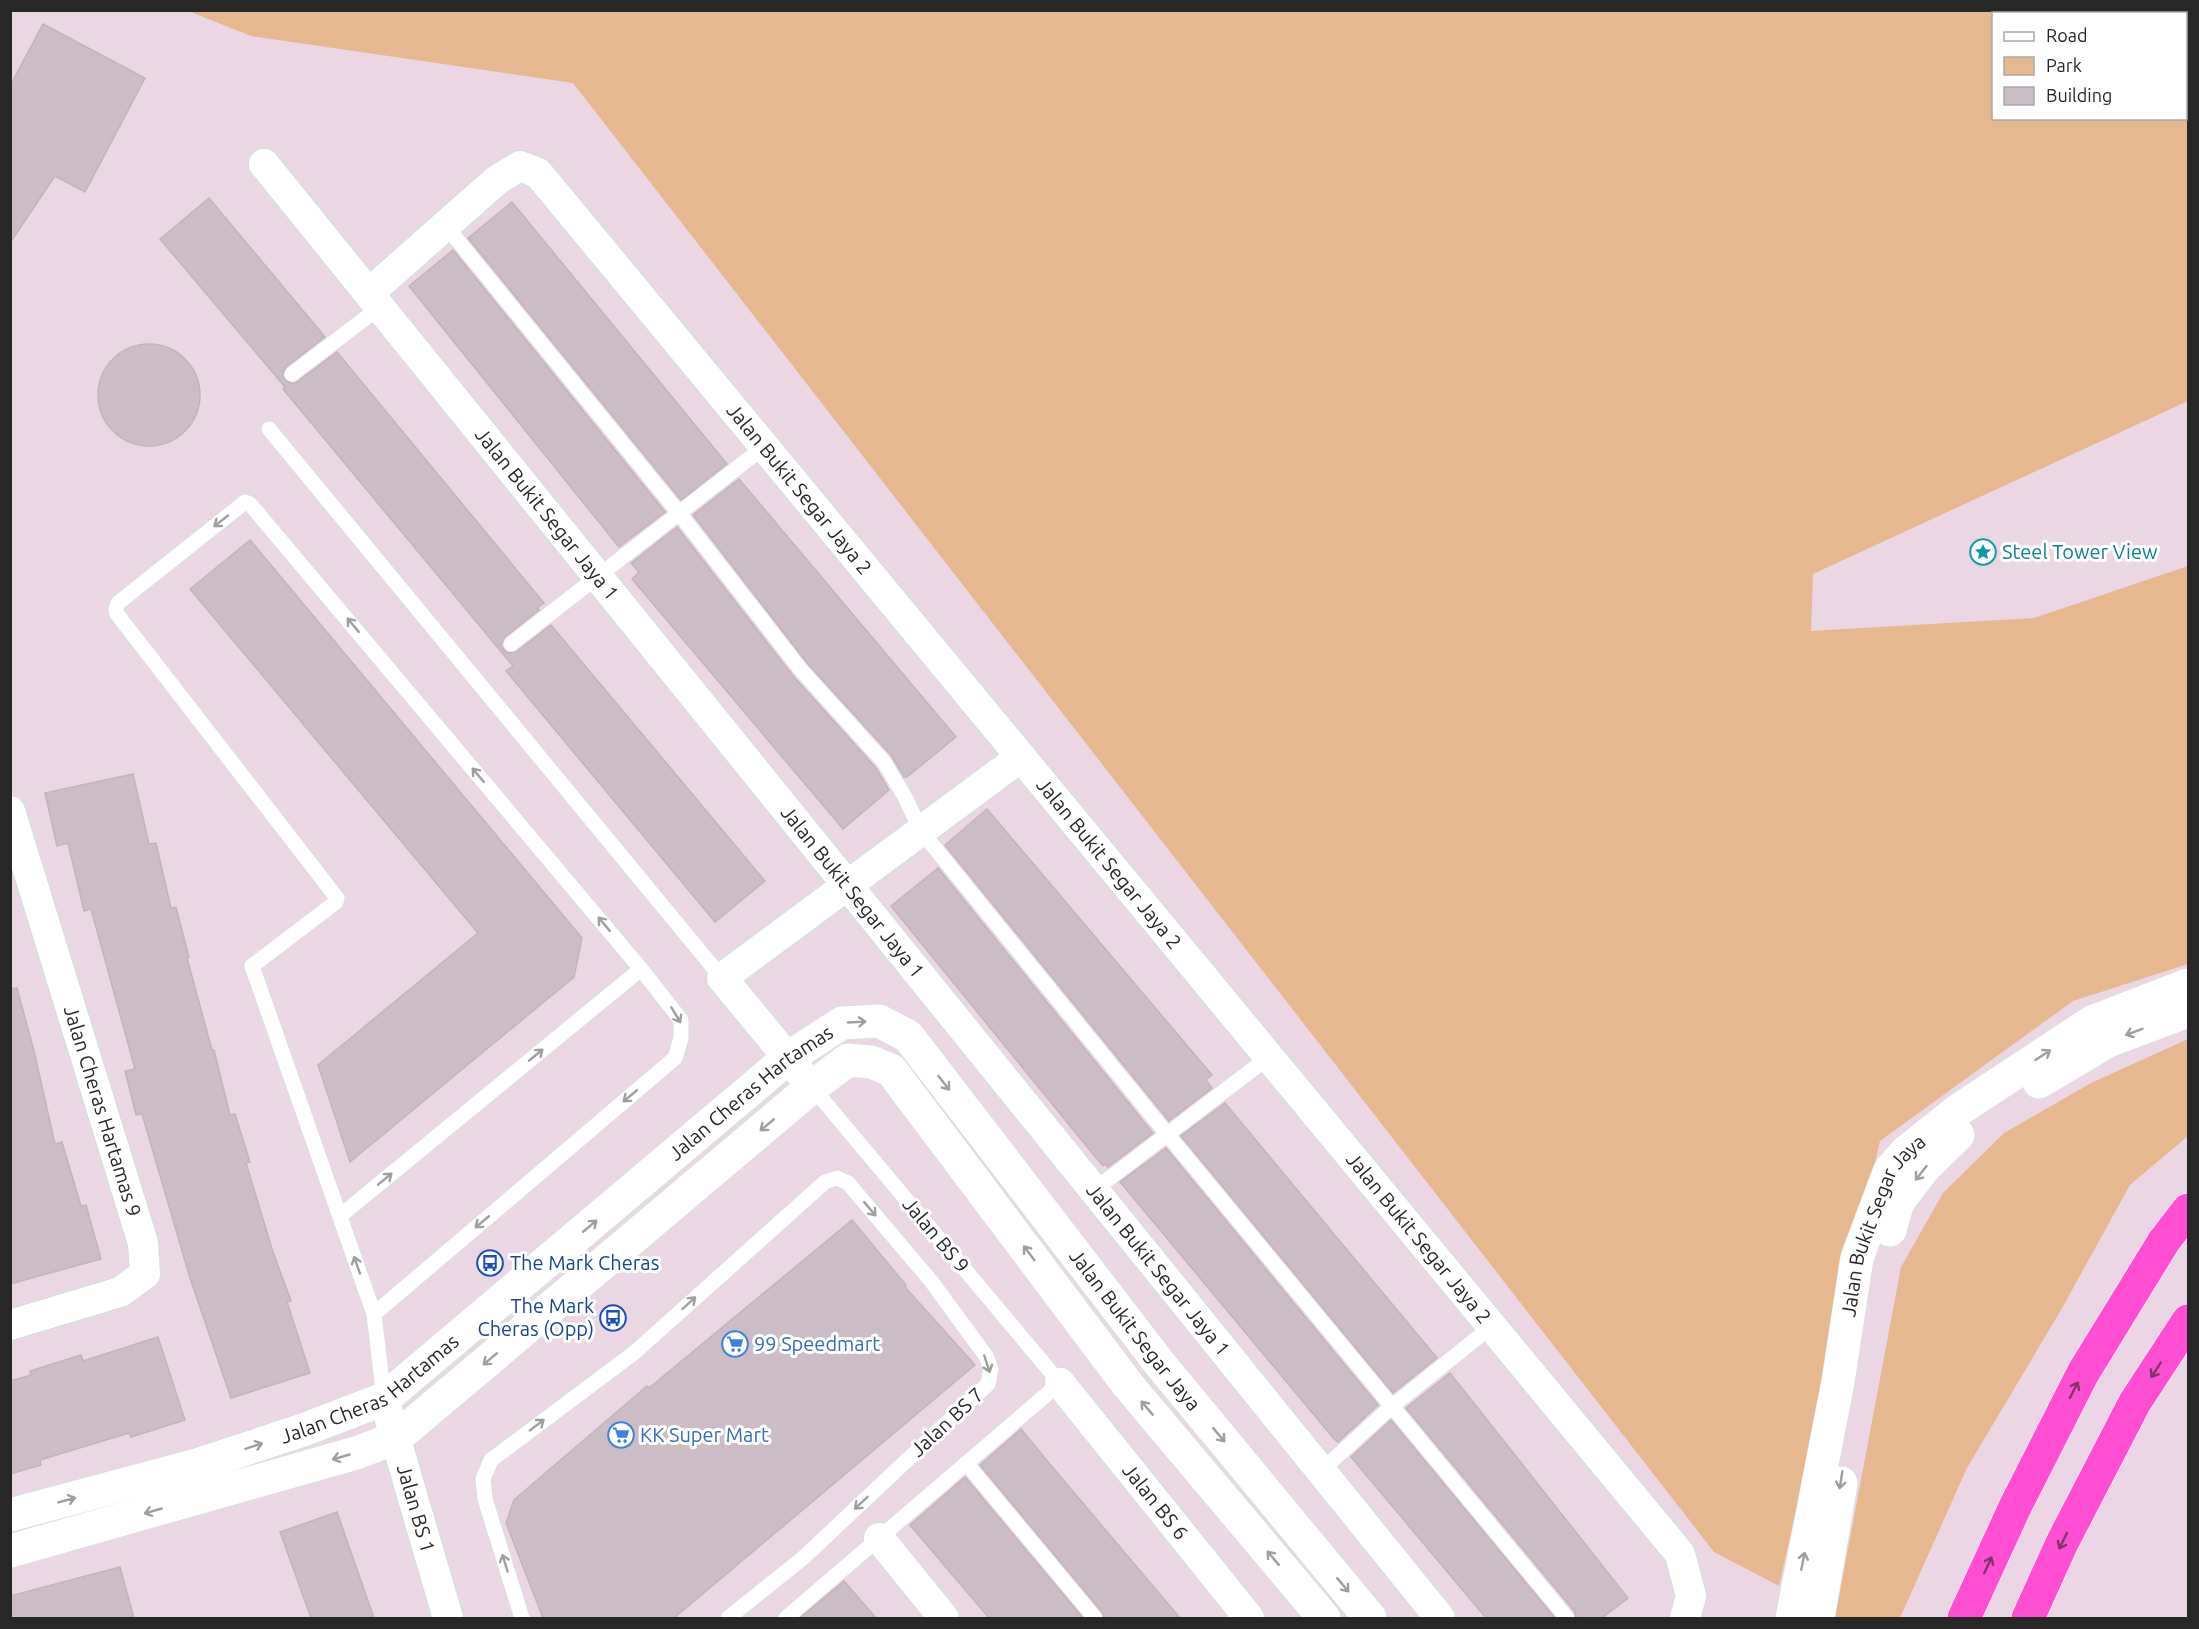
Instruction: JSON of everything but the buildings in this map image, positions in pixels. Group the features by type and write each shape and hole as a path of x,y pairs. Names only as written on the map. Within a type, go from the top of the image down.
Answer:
{"highway":[{"path":"1964,1618 2015,1508 2083,1373 2164,1241 2188,1210"},
{"path":"2028,1618 2062,1543 2136,1402 2188,1321"}],"street":[{"name":"Jalan Bukit Segar Jaya 1","path":"264,164 1440,1618"},
{"name":"Jalan Bukit Segar Jaya 2","path":"446,226 497,180 520,166 538,173 1680,1554 1691,1596 1684,1618"},
{"path":"374,300 446,226"},
{"path":"812,1087 722,978 1021,756"},
{"name":"Jalan Cheras Hartamas 9","path":"10,811 143,1243 145,1274 120,1292 10,1325"},
{"name":"Jalan Bukit Segar Jaya","path":"1792,1618 1838,1382 1857,1258 1890,1170 1906,1152 1960,1109 2092,1022 2188,985"},
{"name":"Jalan Bukit Segar Jaya","path":"1818,1618 1866,1329 1881,1260 1898,1202 1925,1167 1951,1139 2108,1041 2188,1011"},
{"name":"Jalan Cheras Hartamas","path":"10,1515 197,1465 303,1430 384,1399 788,1058 842,1023 879,1021 908,1036"},
{"name":"Jalan Bukit Segar Jaya","path":"908,1036 1160,1364 1370,1618"},
{"name":"Jalan Cheras Hartamas","path":"10,1551 356,1453 396,1438 812,1087 848,1060 871,1062 891,1070"},
{"name":"Jalan Bukit Segar Jaya","path":"891,1070 1128,1385 1323,1618"},
{"name":"Jalan BS 6","path":"1060,1383 1249,1618"},
{"name":"Jalan BS 1","path":"384,1399 448,1618"},
{"path":"879,1538 944,1618"}],"lane":[{"path":"446,226 679,513 801,670 884,762 921,831 1391,1407 1567,1618"},
{"path":"292,374 374,300"},
{"path":"269,429 722,978"},
{"path":"511,644 764,447"},
{"path":"374,1314 675,1058 681,1038 681,1020 641,969 250,504 245,502 118,603 116,609 117,614 338,900 252,966 374,1314 384,1399"},
{"path":"340,1216 641,969"},
{"path":"1094,1190 1269,1057"},
{"name":"Jalan BS 9","path":"812,1087 1060,1383"},
{"name":"Jalan BS 7","path":"522,1618 485,1499 483,1479 490,1460 634,1353 825,1182 837,1178 848,1183 932,1281 986,1356 991,1369 988,1384 803,1558 728,1618"},
{"path":"1321,1471 1391,1407 1492,1326"},
{"path":"790,1617 1060,1383"},
{"path":"966,1463 1095,1618"}],"green space":[{"path":"188,11 2188,11 2188,401 1813,574 1811,631 2034,618 2188,566 2188,964 2073,1001 1880,1141 1779,1586 1714,1552 573,83 251,36"},
{"path":"2188,1039 2188,1136 2130,1185 2061,1310 1967,1468 1900,1618 1835,1618 1901,1267 1943,1193 2004,1133 2091,1083"}],"place":[{"name":"Steel Tower View","path":"1983,552"},
{"name":"The Mark Cheras","path":"490,1263"},
{"name":"The Mark Cheras (Opp)","path":"613,1318"},
{"name":"99 Speedmart","path":"735,1344"},
{"name":"KK Super Mart","path":"621,1435"}]}
